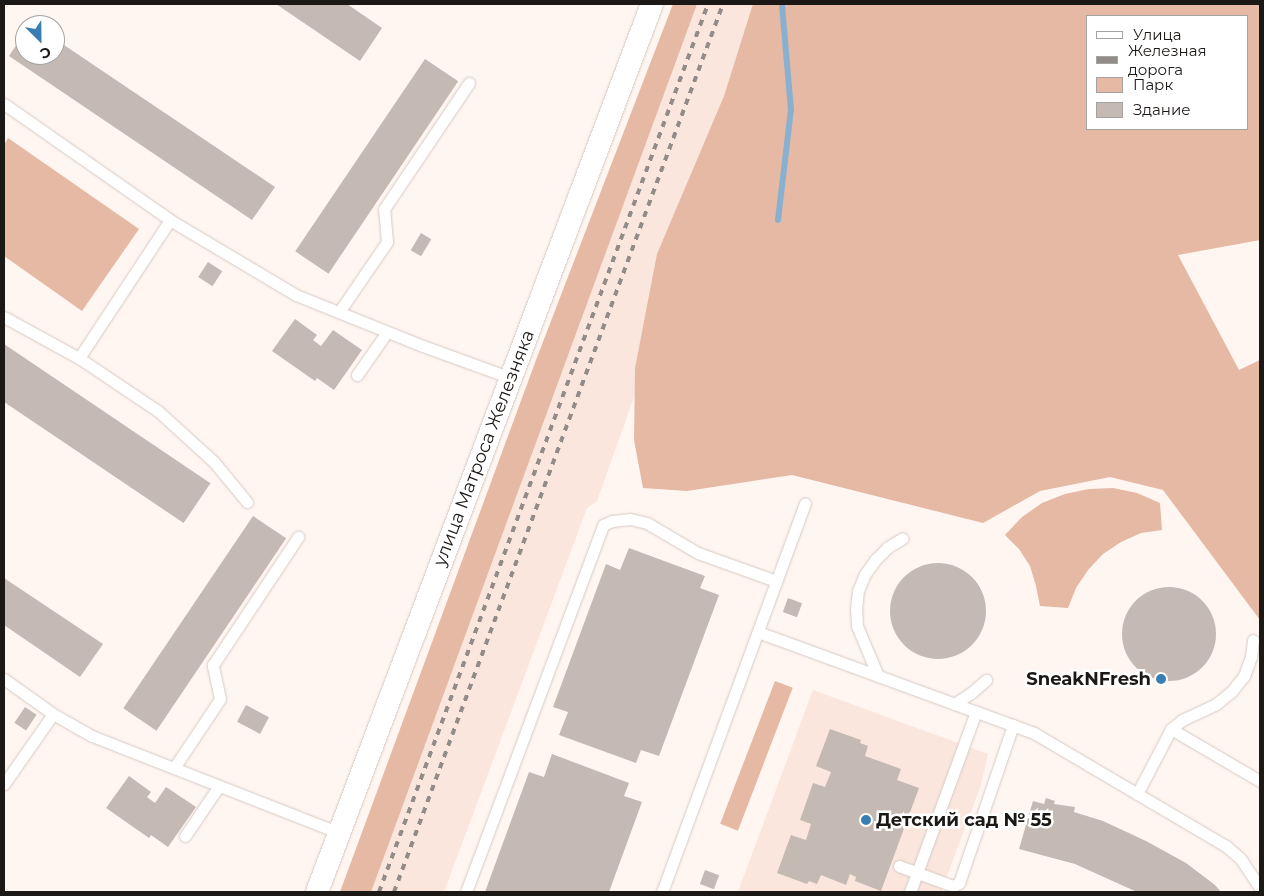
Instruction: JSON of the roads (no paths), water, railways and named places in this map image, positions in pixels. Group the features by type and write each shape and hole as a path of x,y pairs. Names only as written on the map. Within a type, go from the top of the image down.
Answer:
{"street":[{"name":"улица Матроса Железняка","path":"317,892 652,4"}],"lane":[{"path":"339,312 387,242 384,209 469,83"},
{"path":"4,104 170,220 296,295 387,332 511,378"},
{"path":"79,358 170,220"},
{"path":"4,317 79,358 158,411 214,462 247,502"},
{"path":"356,375 387,332"},
{"path":"662,892 805,503"},
{"path":"466,892 603,525 612,521 630,519 647,523 698,552 776,581"},
{"path":"174,768 220,699 213,665 298,537"},
{"path":"878,676 857,626 858,591 865,574 875,560 903,538"},
{"path":"758,632 1034,733 1226,846 1240,858 1260,888"},
{"path":"1137,794 1171,729 1182,720 1216,704 1231,692 1244,676 1251,657 1253,640"},
{"path":"4,679 53,714 92,736 338,833"},
{"path":"954,704 986,680"},
{"path":"910,892 976,712"},
{"path":"4,784 53,714"},
{"path":"899,866 953,886 958,883 1012,725"},
{"path":"1171,729 1260,781"},
{"path":"185,836 219,786"}],"waterway":[{"path":"778,220 791,110 782,4"}],"railway":[{"path":"379,892 708,4"},
{"path":"394,892 723,4"}],"place":[{"name":"SneakNFresh","path":"1161,679"},
{"name":"Детский сад № 55","path":"866,820"}]}
